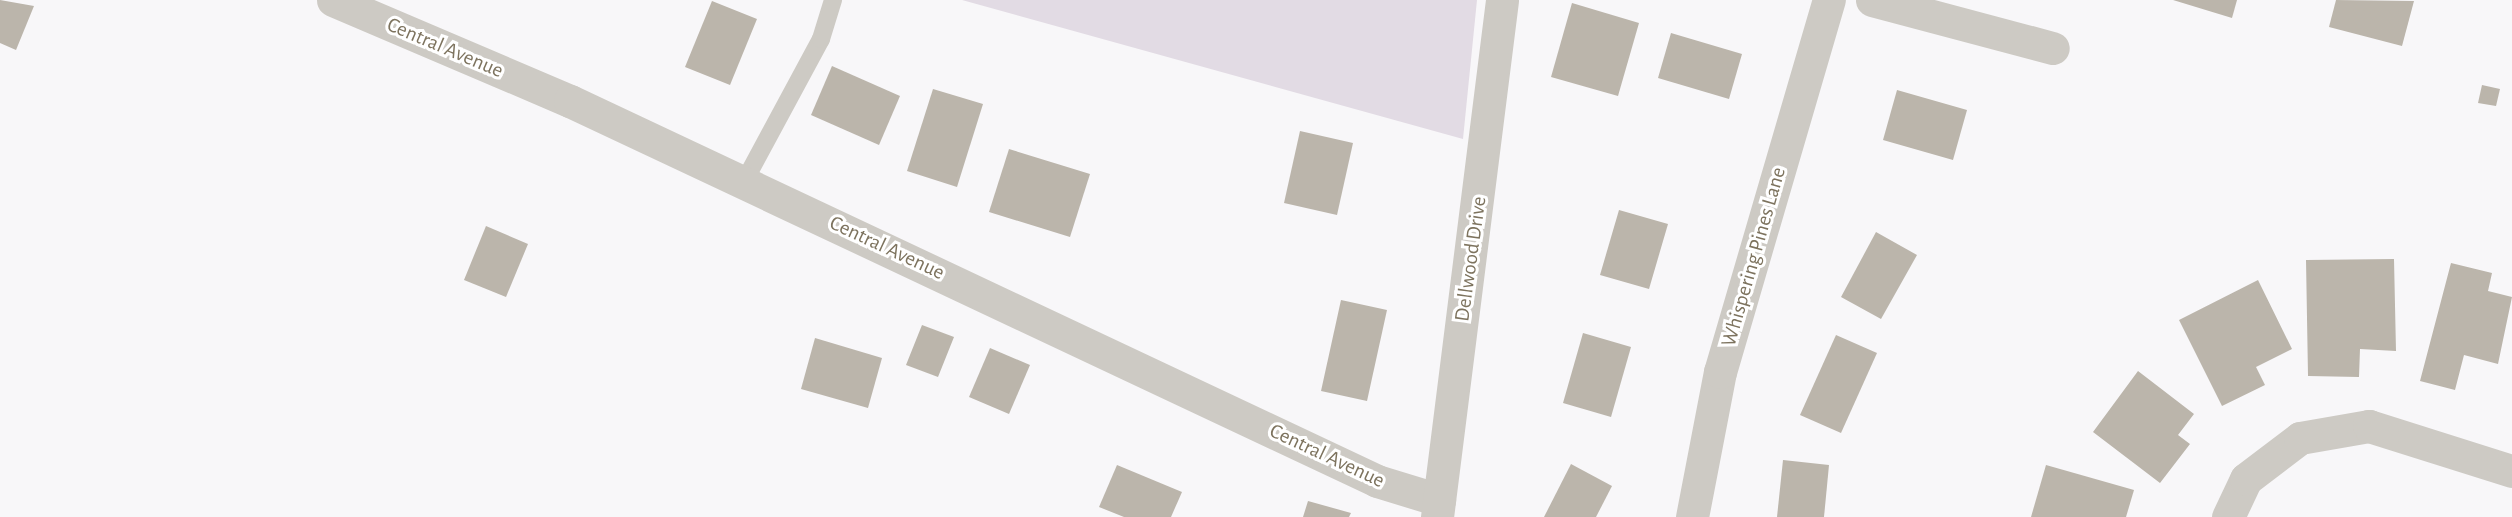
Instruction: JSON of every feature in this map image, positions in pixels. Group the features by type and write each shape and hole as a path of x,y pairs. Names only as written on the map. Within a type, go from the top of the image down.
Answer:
{"street":[{"name":"Central Avenue","path":"333,0 744,182 1438,509"},
{"name":"Dellwood Drive","path":"1438,509 1503,0"},
{"name":"Whispering Pines Lane","path":"1692,517 1720,372 1829,0"},
{"path":"1872,0 2053,48"},
{"path":"2228,517 2246,479 2300,438 2369,426 2512,471"}],"lane":[{"path":"744,182 821,39 832,0"}],"shaded area":[{"path":"962,0 1477,0 1463,139"}],"building":[{"path":"0,0 34,6 16,50 0,43"},
{"path":"2173,0 2237,0 2232,18"},
{"path":"2336,0 2414,1 2402,46 2329,27"},
{"path":"712,1 757,19 730,85 685,67"},
{"path":"1572,3 1639,23 1618,96 1551,77"},
{"path":"1671,33 1742,54 1729,99 1658,78"},
{"path":"832,66 900,96 879,145 811,115"},
{"path":"2482,85 2500,89 2496,106 2478,103"},
{"path":"933,89 983,104 957,187 907,171"},
{"path":"1897,90 1967,110 1953,160 1883,140"},
{"path":"1300,131 1353,143 1337,215 1284,203"},
{"path":"1009,149 1090,174 1070,237 989,212"},
{"path":"1619,210 1668,224 1649,289 1600,275"},
{"path":"486,226 528,244 506,297 464,280"},
{"path":"1876,232 1917,255 1881,319 1841,297"},
{"path":"2394,259 2396,351 2360,349 2359,377 2308,376 2306,260"},
{"path":"2451,263 2492,273 2488,291 2512,297 2498,364 2464,355 2455,390 2420,381"},
{"path":"2258,280 2292,349 2256,367 2265,385 2222,406 2179,320"},
{"path":"1341,300 1387,310 1367,401 1321,391"},
{"path":"922,325 954,337 938,377 906,365"},
{"path":"1583,333 1631,347 1611,417 1563,403"},
{"path":"1836,335 1877,353 1841,433 1800,415"},
{"path":"815,338 882,358 868,408 801,389"},
{"path":"990,348 1030,365 1009,414 969,397"},
{"path":"2138,371 2194,414 2178,435 2190,444 2160,483 2093,432"},
{"path":"1783,460 1829,465 1824,517 1777,517"},
{"path":"1571,464 1612,486 1596,517 1544,517"},
{"path":"1117,465 1182,492 1171,517 1124,517 1099,507"},
{"path":"2046,465 2134,490 2126,517 2031,517"},
{"path":"1308,501 1351,513 1349,517 1303,517"}]}
